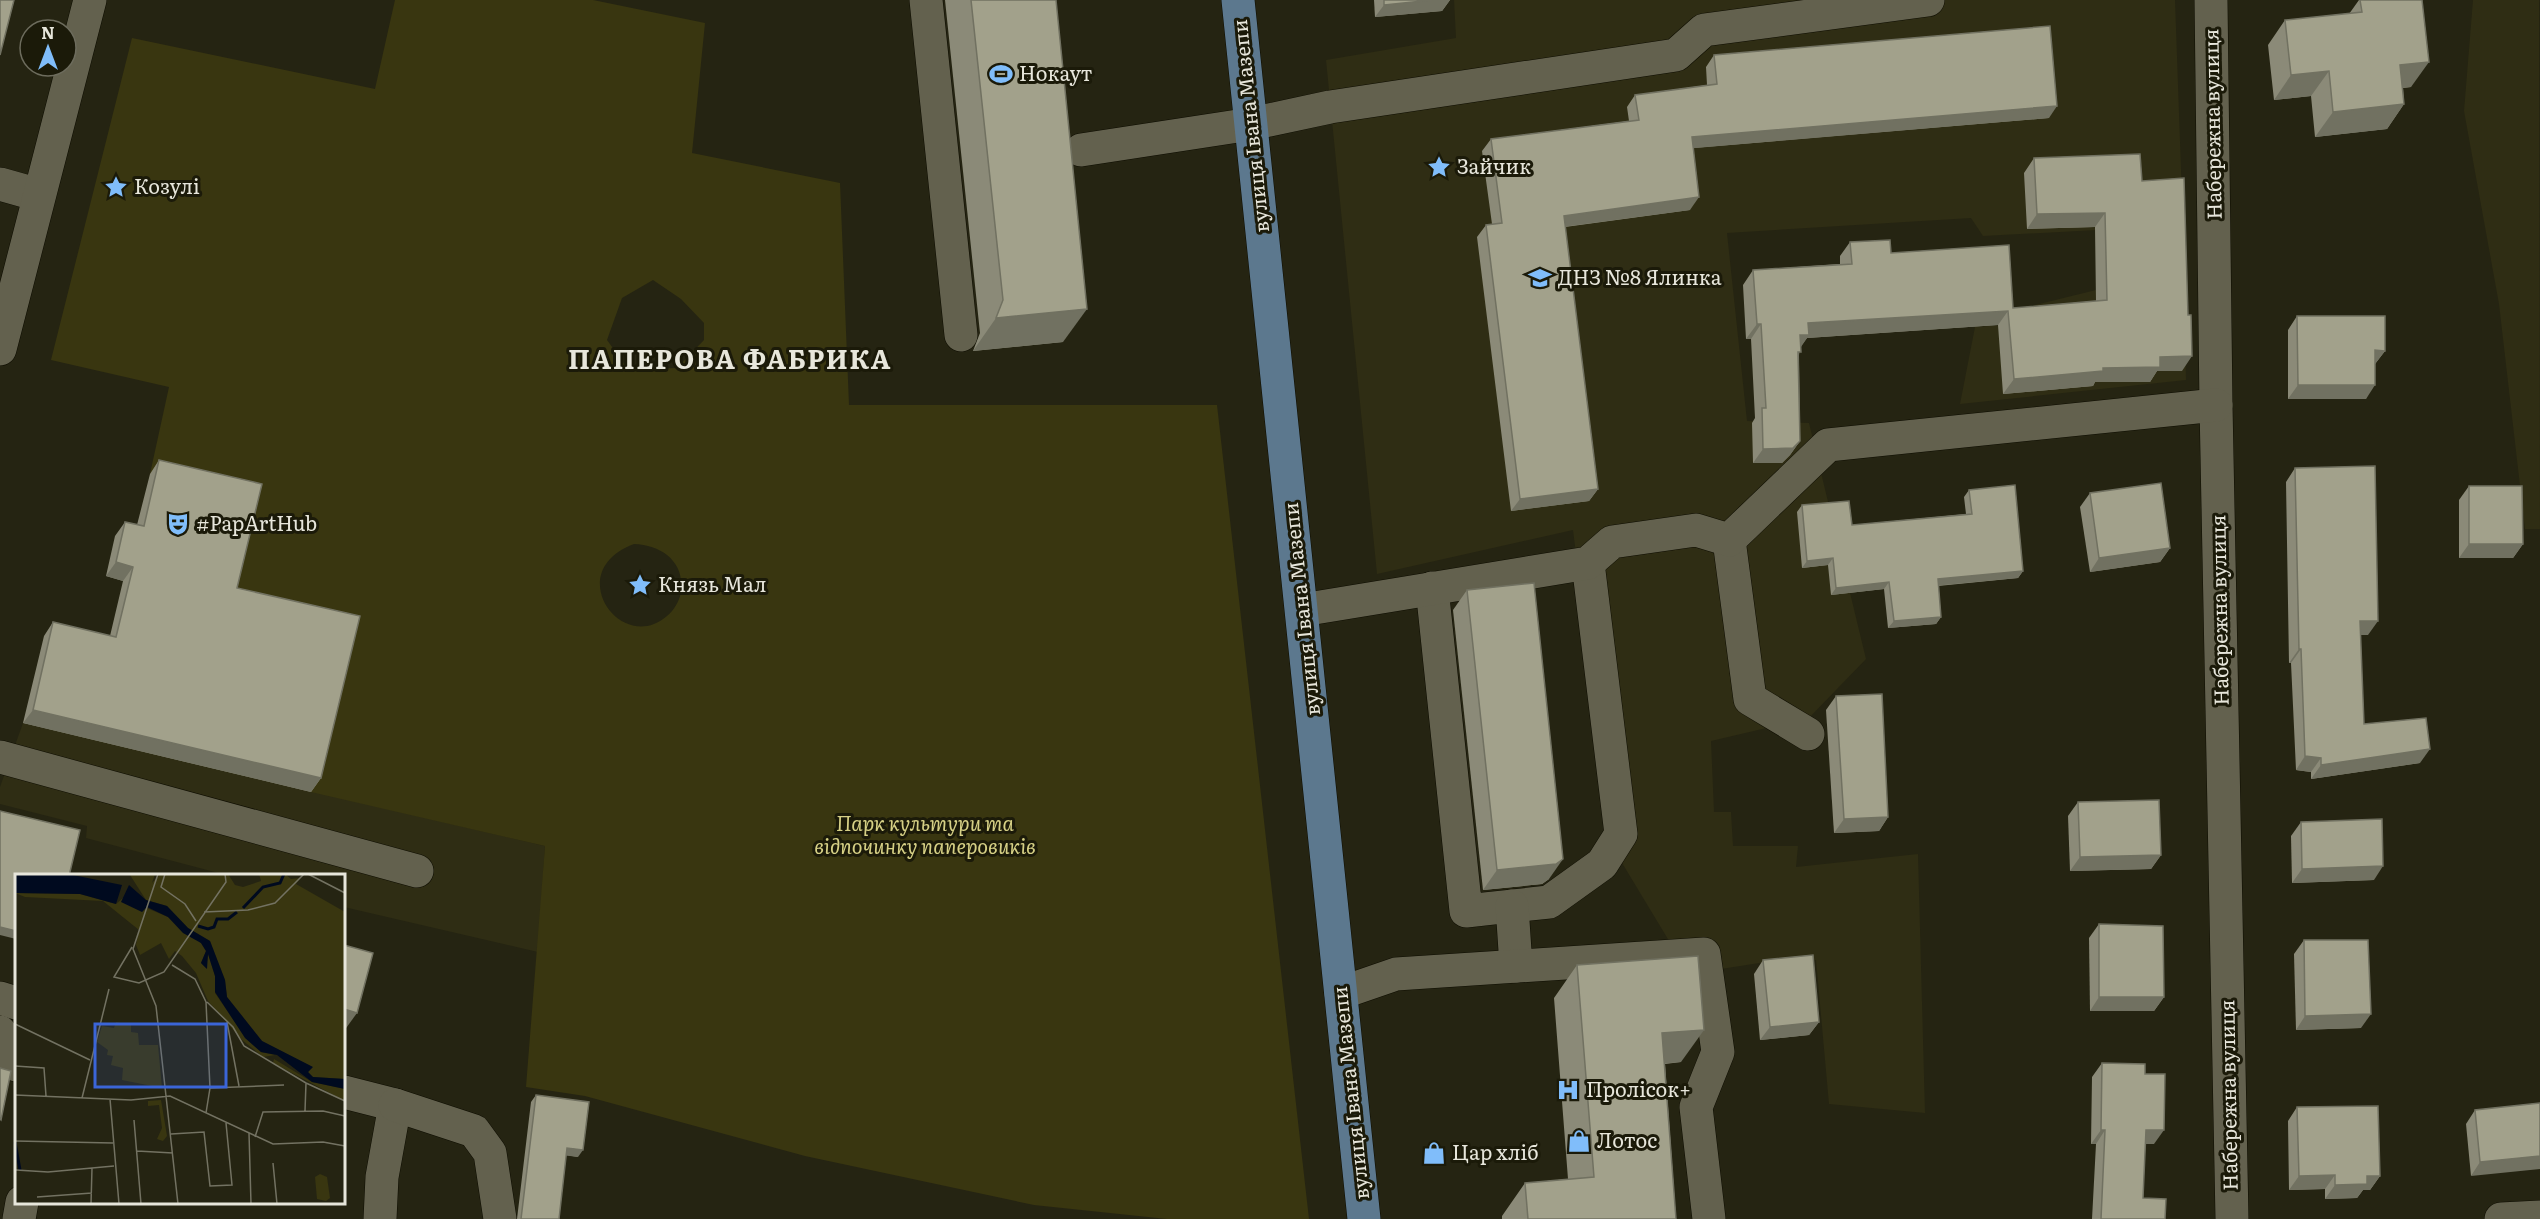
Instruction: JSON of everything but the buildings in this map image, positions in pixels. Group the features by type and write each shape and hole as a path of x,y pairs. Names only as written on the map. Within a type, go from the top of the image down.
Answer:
{"main road":[{"name":"вулиця Івана Мазепи","path":"1238,0 1364,1219"}],"street":[{"path":"0,350 90,0"},
{"path":"926,0 961,335"},
{"path":"1081,150 1251,124 1330,107 1676,55 1704,30 1928,0"},
{"name":"Набережна вулиця","path":"2211,0 2216,405 2232,1219"},
{"path":"0,184 39,195"},
{"path":"1729,540 1828,445 2216,405"},
{"path":"1302,610 1588,563 1612,542 1696,530 1729,540"},
{"path":"1729,540 1750,699 1808,734"},
{"path":"1432,588 1466,911 1549,902 1602,864 1621,834 1588,563"},
{"path":"0,757 417,871"},
{"path":"1512,906 1516,966"},
{"path":"1341,993 1396,974 1704,954 1718,1052 1696,1107 1709,1219"},
{"path":"0,998 15,1003"},
{"path":"0,1032 15,1063"},
{"path":"345,1092 395,1105 474,1131 489,1154 500,1219"},
{"path":"380,1219 382,1177 395,1105"},
{"path":"19,1219 22,1204"},
{"path":"2501,1219 2540,1217"}],"shaded area":[{"name":"ДНЗ №8 Ялинка","path":"1454,0 2175,0 2186,380 1960,404 1975,327 2003,325 2035,305 2096,290 2137,289 2134,228 1983,236 1971,218 1727,233 1747,421 1809,423 1866,659 1806,721 1711,741 1714,812 1731,812 1733,846 1798,846 1796,867 1918,854 1925,1113 1829,1104 1816,960 1798,957 1689,974 1613,848 1573,530 1377,574 1326,60 1456,38"},
{"path":"2473,0 2539,0 2540,529 2525,529 2499,304 2464,111"},
{"path":"23,723 545,846 538,952 345,907 345,874 222,874 86,838 87,826 0,804 0,787"}],"green space":[{"name":"Парк культури та відпочинку паперовиків","path":"395,0 593,0 705,23 692,153 840,183 849,405 1217,405 1309,1219 1167,1219 1034,1205 805,1156 585,1096 526,1087 545,846 311,792 350,630 228,602 150,474 169,387 51,360 132,38 375,89","holes":["653,280 681,299 704,323 704,340 677,368 653,369 625,365 607,340 622,298","634,544 654,548 670,557 679,572 681,581 680,596 674,608 667,616 649,625 632,625 617,618 606,605 600,589 602,572 613,556"]}],"place":[{"name":"Нокаут","path":"1001,74"},
{"name":"Зайчик","path":"1439,167"},
{"name":"Козулі","path":"116,187"},
{"name":"ДНЗ №8 Ялинка","path":"1540,278"},
{"name":"#PapArtHub","path":"178,524"},
{"name":"Князь Мал","path":"640,585"},
{"name":"Пролісок+","path":"1568,1090"},
{"name":"Лотос","path":"1579,1141"},
{"name":"Цар хліб","path":"1434,1153"}],"district":[{"name":"ПАПЕРОВА ФАБРИКА","path":"730,360"}]}
